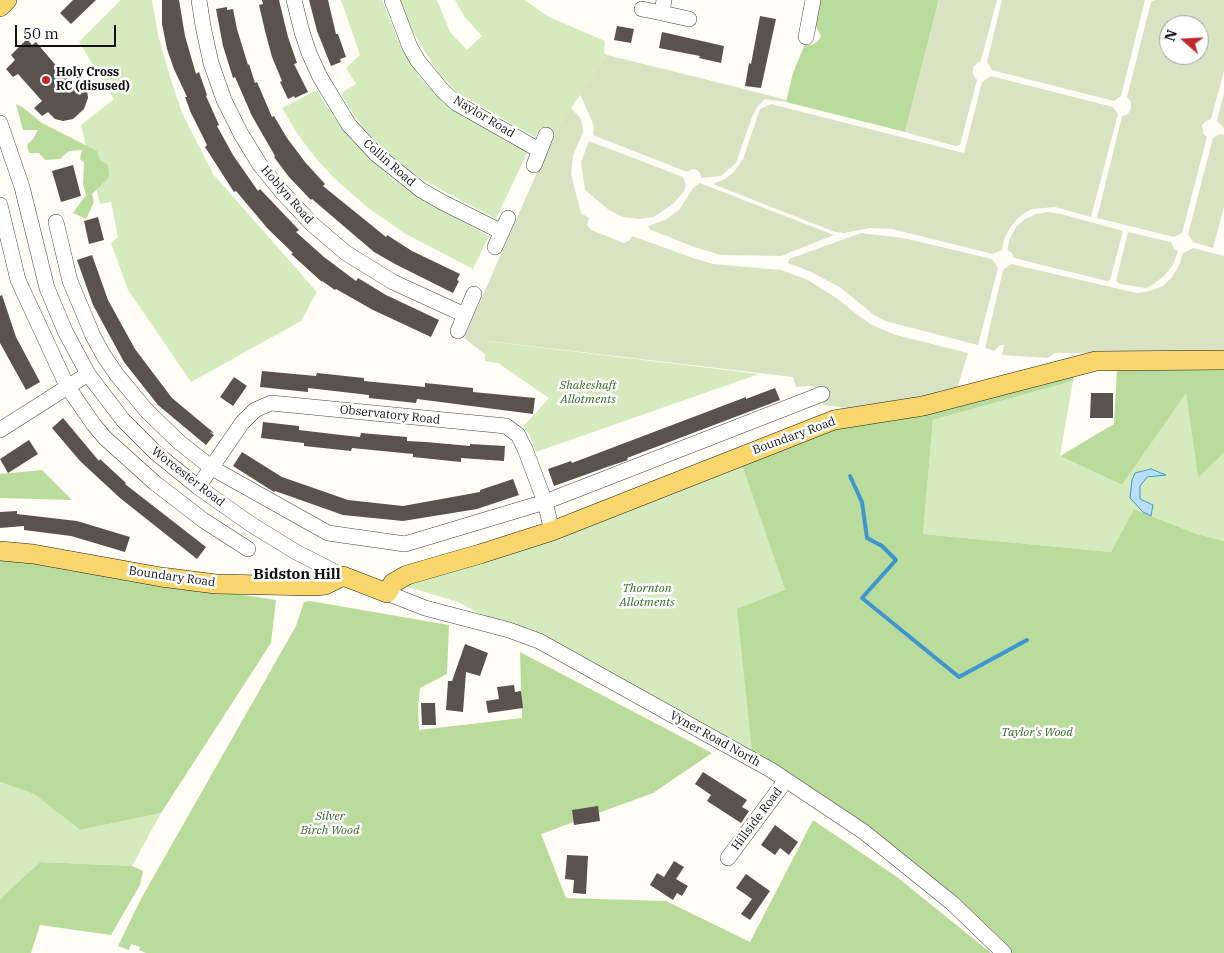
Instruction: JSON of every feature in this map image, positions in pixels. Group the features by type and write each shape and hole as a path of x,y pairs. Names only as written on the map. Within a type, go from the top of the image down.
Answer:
{"main road":[{"path":"0,6 7,0"},
{"name":"Boundary Road","path":"387,594 393,584 407,575 552,531 834,420 923,406 1096,361 1224,360"},
{"name":"Boundary Road","path":"0,551 33,554 161,577 216,584 315,586 326,585 343,576"},
{"name":"Worcester Road","path":"343,576 387,594"}],"street":[{"name":"Hoblyn Road","path":"199,0 202,26 211,63 224,100 241,134 282,192 312,224 346,252 393,282 464,315"},
{"name":"Collin Road","path":"294,0 309,54 320,77 349,125 376,154 421,190 502,232"},
{"name":"Naylor Road","path":"392,0 407,40 418,61 442,90 456,103 539,150"},
{"path":"806,37 813,0"},
{"path":"642,9 663,6 689,19"},
{"name":"Worcester Road","path":"0,123 22,187 47,288 64,331 88,374 124,420 149,446 198,487 252,525 343,576"},
{"path":"534,165 546,136"},
{"path":"0,205 22,187"},
{"name":"Worcester Road","path":"0,205 18,280 67,386 100,431 123,455 181,503 248,549"},
{"path":"495,248 508,218"},
{"name":"Worcester Road","path":"56,222 70,281 93,336 104,356 146,410 179,442 212,468 328,533 405,544 545,502"},
{"path":"458,331 474,294"},
{"path":"0,430 88,374"},
{"path":"545,502 822,394"},
{"name":"Observatory Road","path":"198,487 242,423 255,410 271,404 506,426 518,435 525,449 545,502 552,531"},
{"name":"Vyner Road North","path":"387,594 425,608 509,630 539,641 786,780 864,832 952,903 1004,953"},
{"name":"Hillside Road","path":"728,858 786,780"}],"green space":[{"path":"121,0 152,0 158,35 182,113 213,174 317,292 301,321 191,382 128,290 111,243 118,237 111,202 100,204 81,125 114,99 79,42"},
{"path":"341,0 382,0 401,47 420,78 449,106 526,151 527,153 496,219 425,181 400,165 362,127 342,96 343,92 356,84 346,68 360,55"},
{"path":"400,0 437,0 450,32 467,50 482,36 464,16 455,0 525,0 547,16 605,41 604,53 607,55 554,134 541,128 535,137 458,93 439,74 417,39 404,13"},
{"path":"817,0 939,0 905,132 786,102 793,73 805,44 812,45 821,36 813,21"},
{"path":"939,0 997,0 981,60 973,67 973,74 977,80 960,145 955,146 905,132"},
{"path":"1002,0 1145,0 1121,96 1114,101 992,70 987,62"},
{"path":"1155,0 1224,0 1224,71 1211,119 1202,125 1203,133 1207,137 1182,233 1174,237 1097,218 1122,116 1128,114 1131,108 1131,102 1127,97 1151,2"},
{"path":"607,55 787,100 786,102 765,99 758,106 752,117 736,163 721,176 701,178 697,170 692,169 687,172 593,135 594,126 580,94"},
{"path":"991,76 1113,107 1118,114 1091,217 1055,207 1032,209 1021,215 1011,226 1004,239 1002,250 993,254 892,229 870,228 844,233 835,232 713,184 725,179 734,172 743,159 760,109 771,104 964,153 982,82"},
{"path":"317,90 349,137 392,178 421,199 489,236 473,269 404,233 367,207 333,177 314,156 282,108"},
{"path":"1224,93 1224,128 1217,121"},
{"path":"16,104 42,123 97,151 100,160 108,165 109,177 92,194 94,202 86,219 73,213 86,195 83,184 84,163 80,159 82,150 69,151 60,159 45,160 39,153 29,153 27,145 38,130 23,130"},
{"path":"571,108 581,119 583,132 573,156 571,174 581,213 589,218 587,225 591,230 624,243 630,240 632,236 713,264 781,270 808,280 838,299 872,325 896,335 968,353 957,389 912,399 848,408 823,405 820,389 809,386 796,387 793,377 488,341 486,355 464,338 554,134"},
{"path":"1219,134 1224,135 1224,207 1213,248 1193,242 1188,234 1213,138"},
{"path":"589,141 683,177 686,185 684,191 674,203 654,217 639,219 623,217 609,210 585,190 581,162"},
{"path":"700,183 834,235 781,256 721,255 694,247 649,229 648,226 665,220 679,210 694,187"},
{"path":"1049,212 1123,231 1110,280 1107,281 1014,258 1012,253 1007,250 1010,238 1016,227 1025,219 1036,214"},
{"path":"1128,232 1171,242 1174,249 1178,251 1173,265 1164,276 1146,288 1120,284 1116,281"},
{"path":"861,233 903,238 992,259 998,268 978,345 885,321 874,315 841,288 811,272 788,263 789,259"},
{"path":"1193,248 1224,256 1224,353 1055,353 1048,358 1002,355 1004,345 1000,345 994,351 985,348 1003,270 1011,264 1137,293 1163,286 1172,277 1183,253"},
{"name":"Shakeshaft Allotments","path":"487,341 759,374 536,452 529,434 523,427 549,398 498,363 485,361"},
{"path":"1179,367 1224,369 1224,453 1198,478 1186,393 1122,485 1060,456 1114,424 1117,369"},
{"name":"Taylor's Wood","path":"1075,372 1073,381 933,420 923,534 1111,552 1134,509 1197,534 1224,541 1224,953 1004,953 952,903 753,760 737,609 785,590 742,465 832,427"},
{"path":"1073,381 1060,456 1122,485 1186,392 1198,478 1224,453 1224,541 1197,534 1135,509 1111,552 923,534 933,420"},
{"name":"Thornton Allotments","path":"742,465 785,590 753,760 458,602 408,587 407,575"},
{"path":"42,470 72,500 0,498 0,474"},
{"path":"8,558 276,600 271,643 161,813 80,830 34,794 0,782 0,559"},
{"name":"Silver Birch Wood","path":"310,601 449,625 447,674 420,688 418,708 419,730 522,718 520,652 712,753 653,793 541,834 566,898 666,901 750,942 813,820 897,877 991,953 146,953 139,950 140,947 131,944 129,950 118,946 142,897 296,626 304,602"},
{"path":"0,782 34,794 80,830 161,813 132,866 40,862 0,899"},
{"path":"40,862 132,866 143,871 140,885 111,935 40,925 31,953 0,953 0,899"}],"water":[{"path":"1151,469 1166,475 1147,477 1140,486 1140,499 1153,505 1151,516 1143,512 1130,498 1132,480 1135,473"}],"building":[{"path":"73,0 96,0 71,24 60,13"},
{"path":"162,0 179,0 185,36 196,74 199,72 206,96 219,125 217,126 233,155 258,191 260,189 299,230 296,232 324,257 356,281 358,278 386,295 439,320 431,337 373,310 322,282 291,254 293,253 268,229 236,191 234,192 205,147 207,145 191,113 185,97 187,97 174,69 167,49 162,24"},
{"path":"262,0 279,0 288,37 297,63 294,64 308,92 295,98 294,96 288,99 280,82 282,81 272,57 259,5 263,4"},
{"path":"309,0 328,0 336,34 338,34 346,57 340,59 341,62 331,66 317,31"},
{"path":"227,7 227,10 233,9 248,65 272,117 274,116 287,138 305,162 325,184 323,186 386,237 387,235 412,251 460,274 453,293 374,252 311,200 289,177 274,157 252,116 235,77 233,78 223,46 216,9"},
{"path":"760,16 776,19 761,88 745,86"},
{"path":"617,26 634,29 631,43 614,40"},
{"path":"662,32 724,46 721,63 699,58 700,56 659,48"},
{"name":"Holy Cross RC (disused)","path":"27,39 32,45 36,42 71,83 79,78 87,89 88,98 84,109 73,119 63,121 55,119 48,112 42,116 34,108 42,101 18,74 13,77 6,69 15,60 11,55"},
{"path":"73,165 81,196 61,202 52,171"},
{"path":"98,217 104,240 89,244 84,221"},
{"path":"92,255 108,300 135,349 172,398 214,433 210,432 214,435 206,445 158,405 124,362 93,305 77,260"},
{"path":"2,295 16,337 40,382 26,390 0,343 0,296"},
{"path":"262,371 316,376 317,373 364,378 364,381 425,387 425,383 473,388 473,392 535,398 533,414 417,399 416,403 369,398 369,395 308,388 308,392 260,387"},
{"path":"234,377 247,386 233,406 220,397"},
{"path":"775,388 780,400 627,458 628,460 554,486 548,469 571,461 572,463 746,397 746,399"},
{"path":"1091,393 1113,393 1113,418 1090,418"},
{"path":"63,418 99,461 100,459 125,484 206,547 197,559 120,498 80,461 52,428"},
{"path":"263,422 299,426 299,430 360,437 361,433 407,437 407,441 470,446 470,444 505,446 504,461 461,458 461,462 413,457 413,454 352,448 351,451 304,446 304,443 261,438"},
{"path":"29,440 38,454 8,473 0,459"},
{"path":"242,452 282,477 348,500 403,506 480,492 480,490 513,479 519,495 477,509 403,521 343,515 274,492 233,466"},
{"path":"17,511 17,514 77,521 130,537 125,552 71,536 24,530 24,526 0,528 0,512"},
{"path":"465,644 488,653 480,676 466,672 463,712 446,710 448,681 452,681"},
{"path":"514,685 515,692 521,691 523,708 488,713 486,701 499,699 497,687"},
{"path":"421,703 435,703 436,725 422,725"},
{"path":"703,772 747,800 742,807 749,811 741,823 707,801 711,795 695,784"},
{"path":"598,806 600,821 574,825 572,810"},
{"path":"775,825 798,842 789,855 780,848 775,855 761,845"},
{"path":"567,855 588,856 586,894 573,893 574,880 565,879"},
{"path":"674,861 684,867 676,879 688,886 682,896 677,893 673,900 650,885 657,873 664,877"},
{"path":"746,874 770,891 750,920 741,914 752,899 736,888"}],"waterway":[{"path":"850,476 862,502 867,538 882,546 896,560 862,598 959,677 1027,640"}],"place":[{"name":"Holy Cross RC (disused)","path":"46,80"}],"district":[{"name":"Bidston Hill","path":"297,575"}]}
